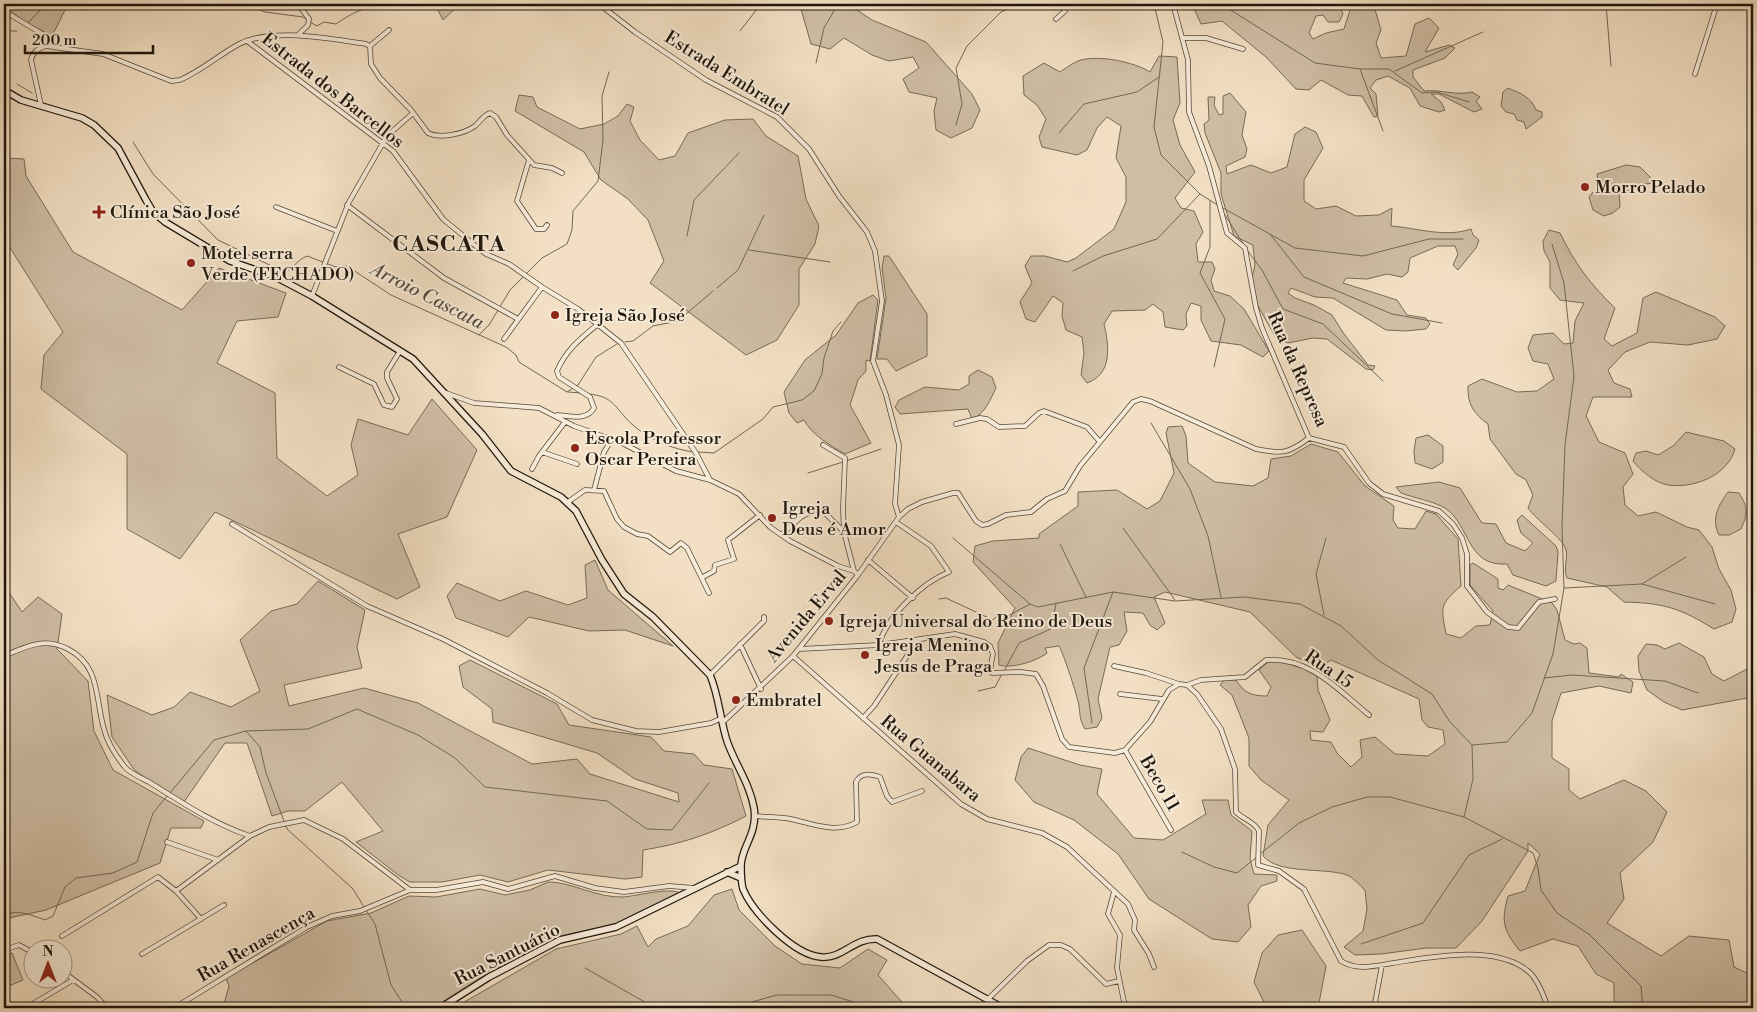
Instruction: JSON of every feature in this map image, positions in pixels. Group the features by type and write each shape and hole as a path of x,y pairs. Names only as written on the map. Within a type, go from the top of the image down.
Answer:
{"main road":[{"path":"4,90 21,100 82,118 108,137 118,148 153,212 165,222 230,260 276,277 312,296 400,351 425,370 482,434 511,471 568,502 580,516 602,560 624,594 653,617 710,675 730,748 747,783 755,816 751,839 741,866 743,888 756,909 798,950 823,957 836,955 864,939 877,939 1003,1008"},
{"name":"Rua Santuário","path":"440,1008 489,977 560,940 616,927 741,866"},
{"path":"727,872 741,878"}],"street":[{"path":"298,4 309,19 308,25 298,35"},
{"name":"Estrada Embratel","path":"599,4 635,32 706,80 776,117 809,149 833,188 867,232 875,251 882,301 873,361 886,395 899,445 895,504 899,517"},
{"path":"1056,19 1065,11 1064,4"},
{"name":"Rua da Represa","path":"1173,4 1188,60 1190,112 1209,166 1227,233 1246,248 1256,308 1262,328 1309,438 1344,447 1369,483 1383,494 1439,511 1453,524 1462,538 1466,554 1466,586 1487,612 1508,627 1518,628 1540,602 1555,599"},
{"path":"1695,74 1716,4"},
{"path":"4,11 44,35 46,46"},
{"path":"370,46 389,30"},
{"path":"41,105 31,60 32,54 46,46 103,54 171,80 180,80 247,41 298,35 370,46"},
{"path":"1182,38 1206,38 1243,49"},
{"name":"Estrada dos Barcellos","path":"247,41 384,143 408,170 443,219 486,254 509,264 598,324 621,343 696,453 710,480"},
{"path":"370,46 372,64 380,78 413,113 428,133 440,135 469,130 483,116 490,113 496,117 507,135 534,165 562,172"},
{"path":"312,296 347,205 387,136 413,113"},
{"path":"529,160 518,201 536,229 544,229 547,225"},
{"path":"347,205 444,278 518,319"},
{"path":"276,207 337,231"},
{"path":"504,340 542,288"},
{"path":"445,393 474,403 539,408 557,415 585,416 594,408 590,398 560,377 557,371 562,359 573,345 598,324"},
{"path":"339,367 374,384 384,405 392,407 397,399 389,385 387,372 400,351"},
{"path":"899,517 908,509 922,502 952,492 962,496 976,521 982,525 1006,515 1031,512 1047,499 1065,491 1080,466 1128,406 1141,399 1150,400 1256,449 1273,452 1292,451 1309,438"},
{"path":"956,424 980,418 987,419 999,427 1025,426 1039,413 1044,411 1087,427 1100,442"},
{"path":"557,415 565,422 612,439 676,471 710,480 739,494 781,535 838,566 854,571 858,575"},
{"path":"532,469 542,452 565,422"},
{"path":"594,490 604,452 612,439"},
{"path":"823,445 845,458 842,509 844,532 854,571"},
{"path":"542,452 577,464"},
{"path":"568,502 580,492 594,490 606,494 617,519 630,532 648,536 670,552 675,550 681,543 684,545 690,551 709,593"},
{"path":"781,535 801,517 820,507 844,532"},
{"path":"703,577 714,571 715,565 734,559 728,540 760,515"},
{"name":"Avenida Erval","path":"722,720 761,689 793,656 858,575 899,517"},
{"path":"879,645 882,633 889,622 927,582 949,572 931,546 896,522"},
{"path":"232,524 368,606 444,639 547,693 592,720 636,731 659,732 722,720"},
{"path":"868,560 913,598"},
{"path":"710,675 764,621 764,617"},
{"path":"799,649 879,645 955,634 984,642 990,646 993,654 990,670 992,674 1021,672 1036,674 1043,686 1062,739 1070,747 1115,753 1125,750 1150,722 1169,690 1179,684"},
{"path":"863,718 874,706 917,640"},
{"path":"4,656 31,644 41,642 61,646 77,654 91,669 99,697 103,728 124,767 182,802 234,830 250,836"},
{"path":"740,644 761,689"},
{"name":"Rua Guanabara","path":"793,656 961,804 987,819 1028,828 1055,838 1128,904 1135,920 1134,930 1150,954 1154,967"},
{"name":"Rua 15","path":"1187,685 1201,680 1245,677 1266,660 1298,662 1321,676 1369,715"},
{"path":"1114,666 1187,685 1197,694 1221,729 1235,769 1236,812 1242,818 1252,822 1259,832 1256,860 1258,865 1279,871 1304,889 1341,961 1349,966 1360,967 1425,958 1487,956 1527,970 1533,976 1548,1008"},
{"path":"1120,694 1162,699"},
{"name":"Beco 11","path":"1125,750 1171,830"},
{"path":"755,816 789,819 826,827 852,825 857,822 858,814 856,782 861,776 866,774 880,778 887,796 892,802 922,791"},
{"path":"176,891 250,836 269,827 304,820 343,839 410,890 436,890 483,882 508,888 555,876 595,888 624,892 669,886 695,888"},
{"path":"167,842 218,860"},
{"path":"62,936 153,879 162,879 176,891 201,919"},
{"name":"Rua Renascença","path":"174,1008 307,927 332,916 360,911 410,890"},
{"path":"1114,892 1108,914 1120,934 1117,968 1119,981 1128,1008"},
{"path":"142,954 224,905"},
{"path":"7,949 19,945 22,947"},
{"path":"988,999 1027,961 1050,945 1061,945 1070,950 1106,984 1119,981"},
{"path":"1374,1008 1382,965"},
{"path":"26,1008 73,980 105,1008"}],"shaded area":[{"path":"4,4 101,4 84,10 66,8 52,36 21,20"},
{"path":"435,4 460,4 443,20"},
{"path":"764,4 848,4 872,20 926,42 972,94 980,110 972,128 951,138 936,130 934,111 937,98 909,92 903,79 919,68 913,57 889,61 872,55 844,38 830,49 811,44 801,9 777,8"},
{"path":"1192,4 1339,4 1343,14 1339,22 1328,22 1323,15 1316,16 1309,33 1313,39 1326,33 1344,29 1351,7 1354,4 1369,4 1374,6 1381,30 1376,43 1381,58 1406,56 1415,24 1429,18 1439,28 1425,52 1449,45 1455,48 1445,58 1413,70 1413,77 1424,91 1472,92 1480,97 1476,101 1482,109 1474,112 1439,94 1431,94 1441,102 1445,110 1439,112 1420,106 1410,88 1388,76 1376,80 1370,88 1376,94 1378,116 1374,117 1362,96 1348,95 1321,80 1309,90 1296,89 1266,57 1222,21 1201,24"},
{"path":"1159,56 1177,57 1180,103 1173,120 1180,145 1195,172 1175,198 1181,208 1194,211 1203,232 1196,244 1198,262 1212,262 1215,269 1211,280 1214,291 1230,296 1244,309 1269,351 1263,357 1241,345 1211,341 1201,320 1201,306 1191,303 1186,314 1187,326 1183,330 1165,327 1163,312 1153,304 1145,310 1112,311 1104,324 1108,350 1105,366 1095,379 1087,383 1081,375 1084,353 1082,337 1066,330 1062,316 1063,303 1053,296 1035,322 1026,319 1020,302 1032,283 1025,266 1031,256 1045,256 1067,262 1076,258 1114,229 1126,202 1126,177 1116,158 1121,126 1107,117 1097,128 1087,150 1077,155 1042,147 1039,137 1046,119 1037,105 1024,95 1023,76 1044,63 1060,72 1078,61 1098,58 1126,62 1150,72"},
{"path":"1508,88 1525,96 1536,110 1542,112 1542,117 1526,129 1524,122 1517,120 1514,114 1506,112 1501,106 1503,92"},
{"path":"1230,93 1246,112 1242,135 1247,149 1245,157 1226,166 1227,174 1251,165 1271,173 1287,167 1295,134 1305,127 1316,132 1323,148 1304,180 1304,201 1316,209 1336,206 1356,216 1379,215 1392,208 1391,226 1441,233 1461,232 1471,229 1473,235 1479,240 1476,248 1458,270 1453,265 1458,254 1455,246 1438,246 1410,258 1408,272 1402,277 1387,274 1367,279 1346,278 1343,283 1397,300 1407,315 1426,318 1430,324 1426,329 1386,330 1333,298 1315,297 1291,288 1288,293 1295,298 1314,305 1332,315 1368,365 1375,366 1373,370 1366,369 1327,339 1313,338 1288,343 1276,338 1257,304 1251,282 1255,265 1253,245 1234,236 1221,194 1221,173 1205,133 1204,124 1209,120 1208,97 1215,97 1214,105 1219,115 1223,114 1223,96"},
{"path":"519,95 533,97 537,107 580,129 604,124 618,116 627,104 634,107 630,121 640,140 659,160 675,156 688,133 725,120 753,119 766,136 798,156 806,199 819,226 815,244 799,269 799,305 777,340 746,355 650,283 664,261 648,220 628,199 601,180 584,152 515,111"},
{"path":"4,158 24,159 26,176 73,252 182,310 219,268 286,293 278,317 237,321 217,363 275,393 277,458 327,496 358,475 351,445 358,419 408,435 432,399 477,450 447,517 398,534 420,587 397,599 215,512 180,559 127,529 127,454 41,389 44,355 63,332 9,246 4,246"},
{"path":"1626,165 1640,167 1656,183 1633,185 1629,191 1619,192 1620,207 1613,213 1604,216 1593,210 1589,197 1593,192 1604,194 1607,191 1602,181 1598,180 1597,174"},
{"path":"1549,230 1560,233 1584,273 1615,308 1604,339 1612,346 1637,333 1643,298 1656,292 1715,317 1725,326 1717,339 1688,345 1650,342 1625,352 1608,370 1614,383 1630,389 1632,397 1593,397 1586,416 1599,442 1625,453 1633,474 1623,487 1625,505 1638,516 1656,512 1687,527 1699,530 1712,547 1719,569 1731,590 1736,609 1732,622 1714,629 1681,611 1661,605 1624,602 1607,587 1567,578 1565,571 1566,550 1564,545 1528,508 1533,495 1526,480 1516,474 1490,439 1488,424 1472,408 1468,386 1482,379 1517,392 1537,391 1554,379 1548,364 1533,361 1528,348 1533,335 1553,333 1564,344 1573,343 1575,321 1584,303 1560,300 1550,288 1550,262 1544,251 1543,241"},
{"path":"884,256 889,256 927,314 927,356 896,371 887,359 877,359 886,298 882,268"},
{"path":"873,295 878,300 870,361 866,360 866,371 858,380 850,405 871,443 845,454 817,435 804,420 797,423 789,413 784,392 805,360 836,335 858,303"},
{"path":"978,370 992,377 996,388 984,410 977,417 972,419 968,409 900,414 895,407 899,400 925,387 959,390 969,384 969,376"},
{"path":"1182,426 1186,436 1188,463 1215,482 1253,486 1268,478 1271,459 1291,456 1311,444 1338,452 1365,486 1394,506 1393,520 1398,528 1415,529 1426,511 1436,514 1458,539 1461,586 1445,602 1443,607 1446,634 1461,638 1476,626 1490,625 1493,611 1470,585 1470,565 1473,563 1498,579 1498,588 1503,590 1508,585 1552,603 1557,610 1565,640 1574,644 1580,643 1587,648 1589,673 1619,677 1621,674 1633,682 1631,693 1599,686 1561,693 1552,721 1552,758 1569,769 1569,790 1580,799 1624,780 1646,791 1667,812 1653,842 1620,873 1624,899 1607,923 1661,956 1689,936 1729,940 1734,967 1753,976 1753,1008 1614,1008 1614,983 1596,974 1578,946 1553,939 1520,951 1507,931 1504,919 1508,896 1525,891 1540,854 1528,843 1528,851 1482,921 1456,948 1426,948 1381,954 1355,955 1344,947 1363,931 1367,909 1365,890 1347,875 1280,866 1263,856 1268,825 1289,800 1261,780 1249,766 1249,738 1232,695 1220,685 1225,679 1236,680 1249,693 1267,696 1271,687 1259,670 1269,661 1294,663 1317,676 1318,690 1330,720 1323,732 1310,731 1311,740 1331,742 1337,753 1351,767 1362,757 1360,740 1375,737 1395,754 1428,756 1445,744 1443,730 1428,727 1422,720 1419,699 1331,660 1319,668 1296,657 1250,612 1165,592 1154,597 1165,623 1157,630 1150,625 1143,613 1124,612 1127,631 1119,645 1110,647 1098,699 1102,718 1097,727 1085,729 1083,726 1078,701 1059,646 1045,648 1047,653 1024,664 999,665 998,643 1015,608 973,562 975,546 993,541 1039,538 1039,534 1078,506 1078,492 1117,490 1147,509 1160,501 1174,473 1166,433 1168,427"},
{"path":"1686,432 1724,441 1735,449 1731,458 1718,473 1688,485 1668,485 1653,479 1633,461 1636,453 1646,451 1658,455 1673,446"},
{"path":"1428,435 1443,446 1443,462 1432,469 1415,463 1416,438"},
{"path":"1439,482 1460,488 1482,523 1496,524 1506,543 1525,551 1533,543 1521,533 1517,520 1522,515 1556,546 1558,552 1556,581 1546,586 1513,575 1507,564 1494,563 1484,559 1476,552 1453,515 1445,508 1435,503 1401,493 1396,487"},
{"path":"1728,492 1739,493 1744,502 1746,515 1741,529 1729,535 1719,535 1716,524 1717,513 1721,502"},
{"path":"595,560 608,590 673,646 625,630 589,631 529,617 508,637 456,618 447,596 457,583 500,601 526,591 568,605 587,598 585,565"},
{"path":"318,581 365,610 357,647 362,668 284,685 289,706 364,688 418,703 532,764 577,759 590,774 679,802 678,793 635,779 597,753 493,722 492,709 463,687 459,666 470,660 557,704 569,725 651,737 664,751 694,754 704,765 732,769 746,816 696,838 643,850 642,877 625,879 548,870 508,882 480,875 442,882 410,882 398,875 356,842 383,831 342,782 305,811 288,811 272,816 247,743 225,743 184,802 135,771 112,737 107,695 152,715 174,707 190,692 231,707 260,691 240,640 271,611 297,604"},
{"path":"4,585 22,612 38,597 62,614 57,649 88,681 94,731 113,770 204,821 201,828 171,828 160,863 46,910 4,919"},
{"path":"1679,643 1704,657 1712,674 1724,681 1747,669 1753,672 1753,697 1682,710 1664,702 1647,690 1639,671 1638,656 1646,644 1657,645 1665,649"},
{"path":"1028,748 1080,765 1102,769 1097,794 1134,838 1163,840 1206,814 1202,800 1228,800 1231,815 1252,831 1250,859 1254,874 1277,875 1277,881 1261,886 1248,905 1251,927 1238,942 1212,939 1149,899 1118,854 1074,820 1034,802 1015,780 1021,757"},
{"path":"548,882 566,884 613,897 661,891 680,893 616,925 561,936 483,977 434,1008 226,1008 224,1004 229,986 226,978 327,921 371,913 409,896 436,897 480,889 505,895 530,890"},
{"path":"732,889 739,910 775,946 802,964 840,968 868,949 887,960 878,975 907,1008 454,1008 556,949 621,934 637,926 648,947 656,939 688,926 714,895"},
{"path":"1302,930 1326,966 1318,1008 1267,1008 1254,982 1262,953 1278,935"},
{"path":"12,953 22,980 4,988 4,956"}],"waterway":[{"path":"28,23 46,4"},
{"path":"245,4 265,12 303,17 307,20"},
{"path":"310,22 317,26 324,22 336,24 350,15 373,7 381,6 396,10 411,4 439,4"},
{"path":"740,31 761,4"},
{"path":"816,63 824,28 838,4"},
{"path":"956,125 962,104 956,68 967,46 1001,12 1018,4"},
{"path":"1154,4 1163,42 1154,127 1161,155 1200,194 1219,206"},
{"path":"1155,5 1164,4"},
{"path":"1176,5 1184,8 1207,4"},
{"path":"1221,4 1315,63 1360,69 1389,69 1422,93 1437,92 1469,102"},
{"path":"1606,4 1611,66"},
{"path":"4,31 17,31"},
{"path":"1395,71 1483,32"},
{"path":"1360,69 1383,131"},
{"path":"479,335 489,325 510,290 542,258 567,244 572,230 573,211 598,181 603,140 602,96 609,72"},
{"path":"1059,133 1084,104 1137,92 1159,77"},
{"name":"Arroio Cascata","path":"17,84 32,93"},
{"name":"Arroio Cascata","path":"133,142 153,174 218,240 284,272 307,256 336,267 347,266 391,295 506,347 516,355 519,362 567,392 578,385 596,357 617,344"},
{"path":"687,236 694,200 739,153"},
{"path":"1073,271 1103,256 1157,239 1200,194"},
{"path":"1210,201 1210,247 1200,273 1225,319 1214,367"},
{"path":"1223,208 1295,248 1363,256 1429,239 1463,239"},
{"path":"1223,212 1244,245"},
{"name":"Arroio Cascata","path":"717,288 738,270 764,215"},
{"path":"1270,234 1304,277 1392,314 1442,323"},
{"path":"1472,745 1507,742 1532,713 1553,654 1564,588 1562,527 1565,445 1574,376 1564,283 1552,244"},
{"path":"749,250 830,262"},
{"path":"1247,250 1262,270 1283,309 1323,324 1383,381"},
{"name":"Arroio Cascata","path":"625,342 633,341 653,326 678,321 713,291"},
{"path":"698,452 714,453 763,419 773,407 802,400 814,391 822,374 824,358 833,331 841,322"},
{"path":"568,392 581,393"},
{"path":"588,394 597,395 610,401 634,426 654,439 678,449 694,452"},
{"path":"1151,423 1190,489 1208,536 1221,597"},
{"path":"846,461 881,449"},
{"path":"808,473 843,462"},
{"path":"1123,528 1175,600"},
{"path":"953,538 1030,604"},
{"path":"1324,615 1316,574 1326,538"},
{"path":"1060,544 1086,597"},
{"path":"1642,584 1686,557"},
{"path":"1564,588 1642,584 1715,604"},
{"path":"939,599 946,598 993,620 997,616 1006,617 1030,604 1038,607 1113,592 1175,601 1244,597 1300,604 1341,626 1378,660 1432,694 1450,722 1472,745 1473,779 1464,817"},
{"path":"1092,723 1084,668 1113,592"},
{"path":"1004,671 1019,643 1051,629 1056,604"},
{"path":"978,691 995,687 1002,674"},
{"path":"1544,678 1572,675 1665,681 1698,693"},
{"path":"170,793 214,740 246,731 308,729 357,709 418,735 455,758 485,787 607,801 647,829 672,830 709,783"},
{"path":"246,731 260,747 266,773 287,829 353,889 364,907"},
{"path":"4,915 19,913 45,920 53,916 65,887 76,878 113,873 137,862 153,813 167,796"},
{"path":"1260,854 1299,823 1332,807 1367,797 1390,797 1464,817 1533,853 1538,868 1541,890 1557,913 1590,935 1641,986 1643,1008"},
{"path":"1361,944 1423,923 1469,855 1502,839"},
{"path":"1182,852 1214,867 1237,873 1257,857"},
{"path":"366,910 375,924 391,985 406,1008"},
{"path":"585,968 650,1005 683,1008"},
{"path":"730,1008 777,995 831,995 873,1008"}],"place":[{"name":"Morro Pelado","path":"1585,187"},
{"name":"Clínica São José","path":"99,212"},
{"name":"Motel serra Verde (FECHADO)","path":"191,263"},
{"name":"Igreja São José","path":"555,315"},
{"name":"Escola Professor Oscar Pereira","path":"575,448"},
{"name":"Igreja Deus é Amor","path":"772,518"},
{"name":"Igreja Universal do Reino de Deus","path":"829,621"},
{"name":"Igreja Menino Jesus de Praga","path":"865,655"},
{"name":"Embratel","path":"736,700"}],"district":[{"name":"CASCATA","path":"449,243"}]}
